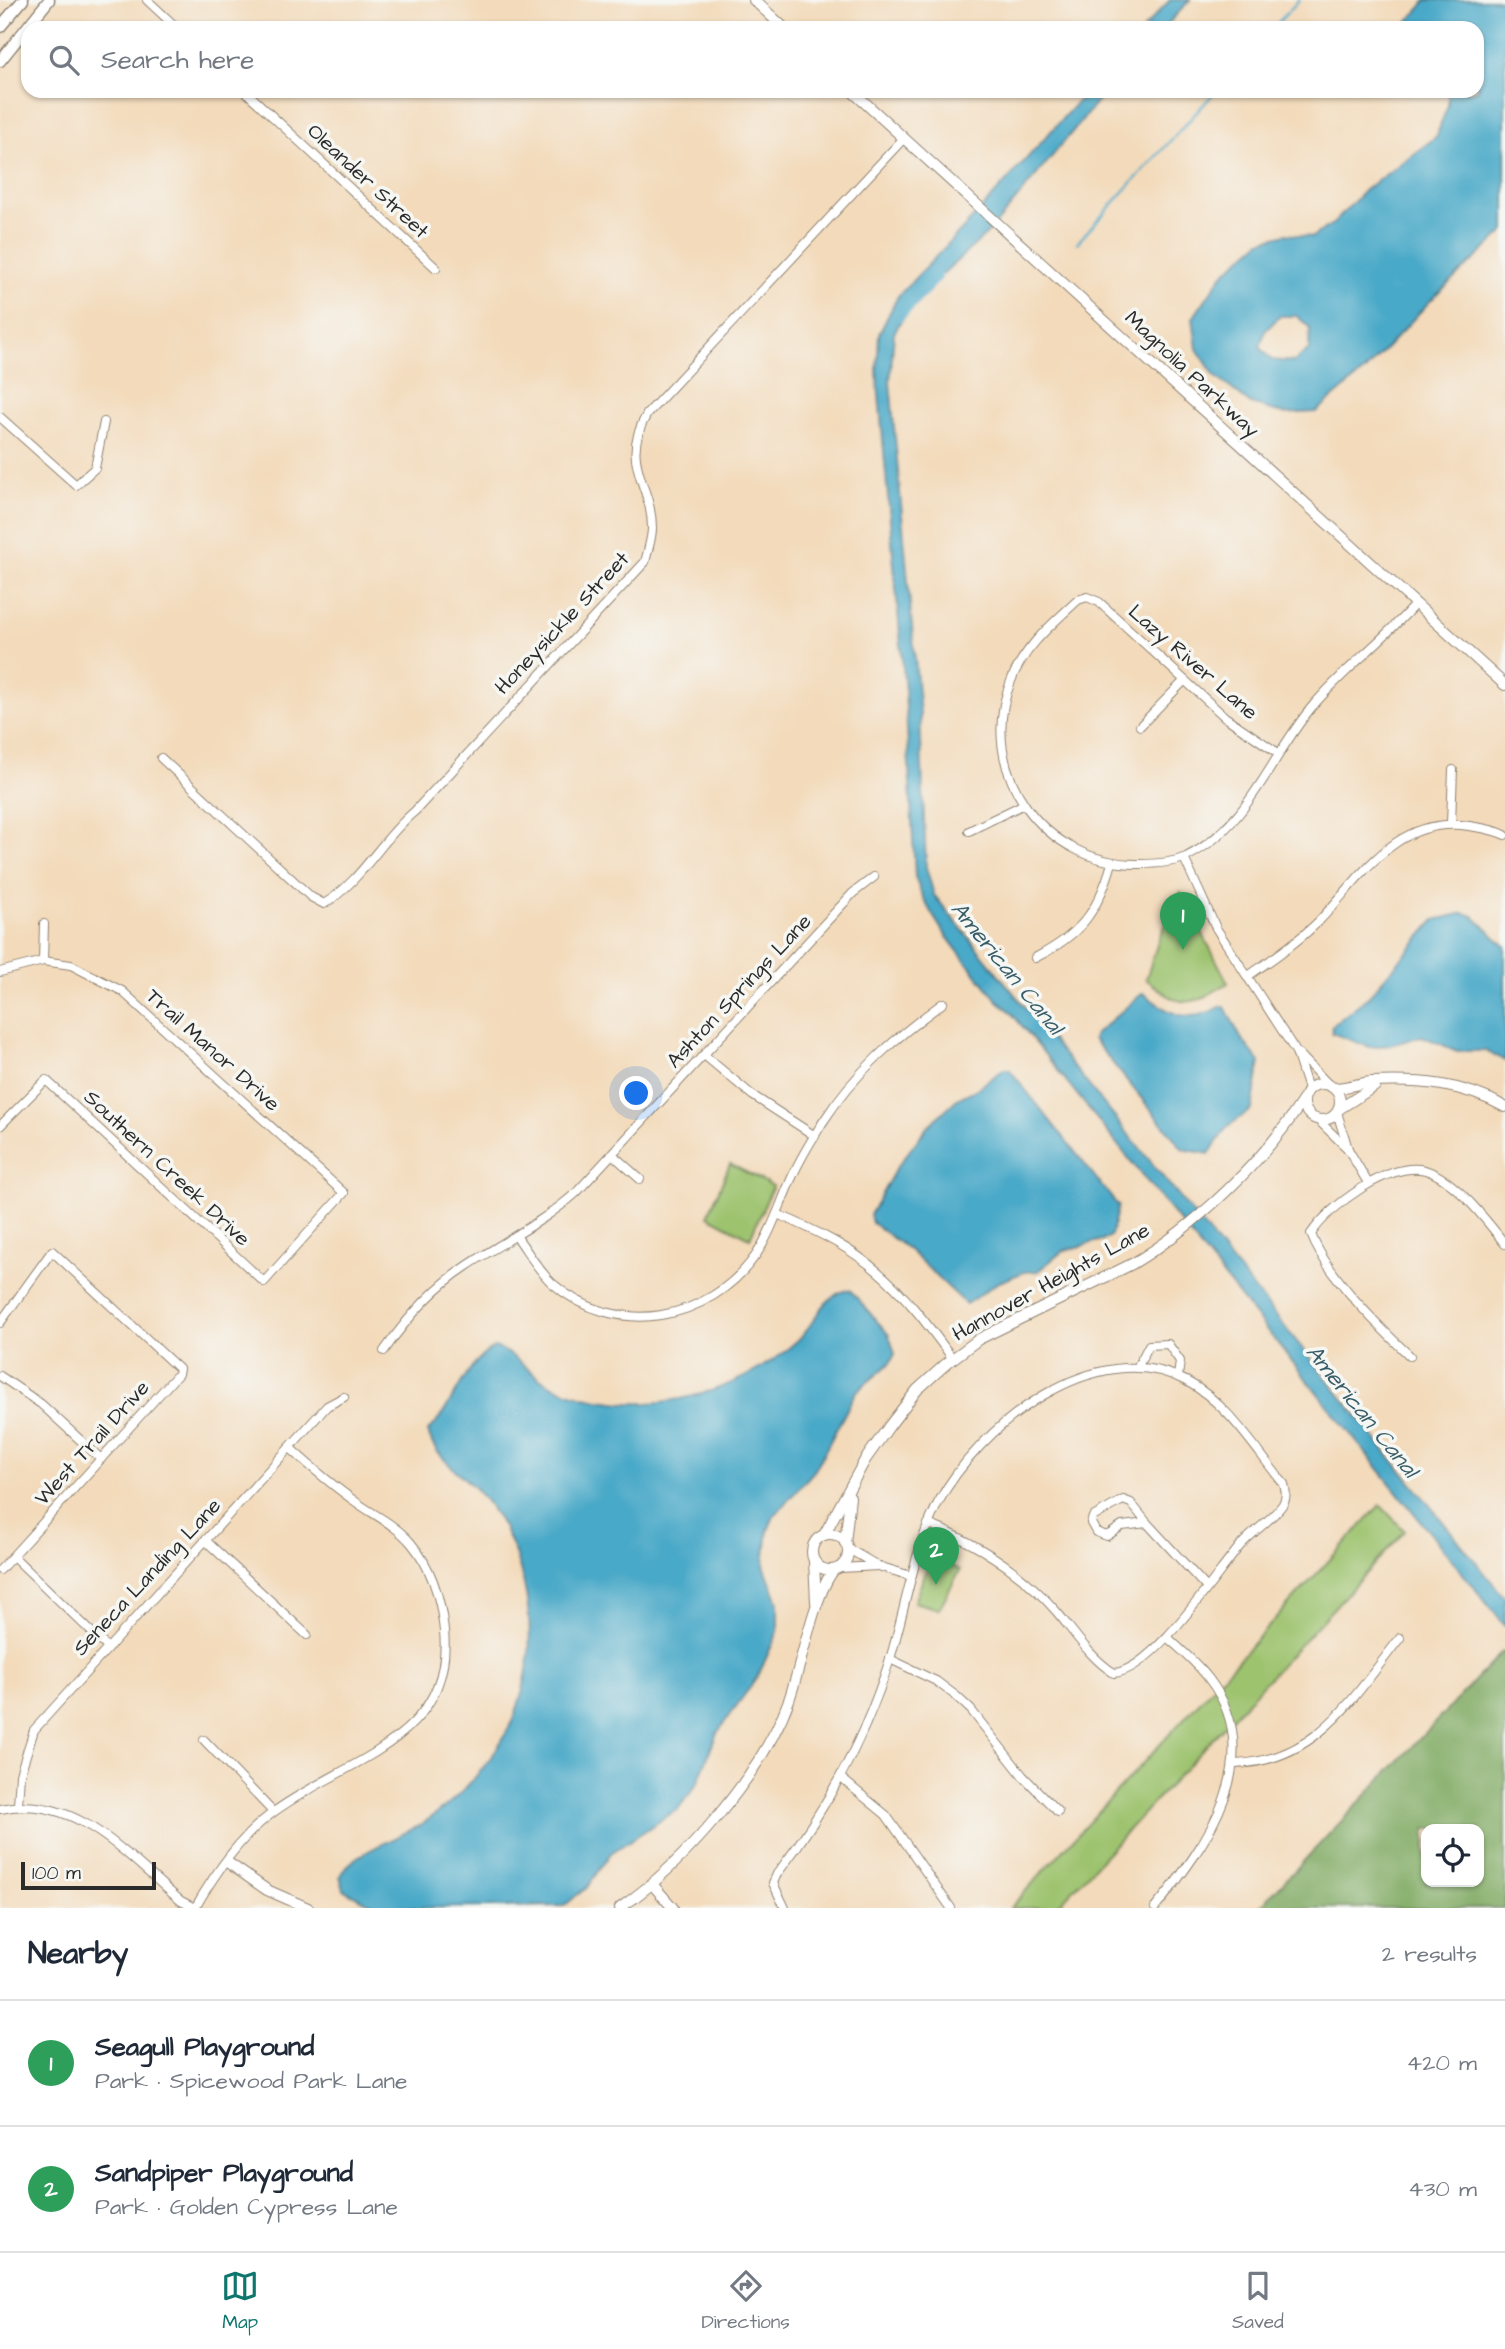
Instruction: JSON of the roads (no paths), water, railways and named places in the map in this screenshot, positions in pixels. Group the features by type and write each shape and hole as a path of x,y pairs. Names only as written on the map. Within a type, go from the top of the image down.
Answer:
{"main road":[{"path":"0,27 23,0"},
{"path":"32,21 49,0"},
{"path":"0,61 21,35"}],"street":[{"path":"147,0 170,21"},
{"path":"754,0 776,21"},
{"name":"Oleander Street","path":"253,98 436,268"},
{"name":"Magnolia Parkway","path":"860,98 1505,685"},
{"name":"Honeysickle Street","path":"161,758 312,897 324,904 342,893 397,825 415,811 645,562 652,527 634,454 639,427 647,414 904,138"},
{"path":"0,417 76,485 95,468 104,422"},
{"name":"Lazy River Lane","path":"1022,804 1002,752 1001,727 1010,684 1029,648 1078,600 1087,597 1099,602 1225,717 1278,753"},
{"path":"969,831 1022,804 1053,837 1080,853 1112,863 1157,864 1184,858 1206,845 1241,815 1278,753 1329,688 1372,650 1416,603"},
{"path":"1140,726 1184,681"},
{"path":"1451,823 1452,771"},
{"path":"1247,977 1318,922 1373,858 1400,838 1423,828 1451,823 1494,829 1505,835"},
{"path":"1184,858 1216,928 1247,977 1296,1052 1331,1086 1340,1100 1338,1110 1348,1149 1368,1184"},
{"path":"1035,958 1060,945 1082,925 1104,891 1112,863"},
{"name":"Ashton Springs Lane","path":"384,1351 418,1306 439,1287 466,1266 552,1214 613,1155 853,893 874,877"},
{"path":"0,972 43,961 44,924"},
{"name":"Trail Manor Drive","path":"43,961 71,965 122,991 344,1193 264,1282"},
{"path":"517,1237 544,1274 575,1299 601,1312 625,1317 661,1317 690,1310 721,1291 743,1273 777,1214 794,1171 815,1136 869,1062 901,1033 943,1003"},
{"path":"1296,1052 1308,1089"},
{"path":"704,1055 752,1096 815,1136"},
{"name":"Southern Creek Drive","path":"0,1126 46,1080 264,1282"},
{"path":"1348,1149 1305,1110 1303,1100 1308,1089 1317,1084 1331,1086 1422,1082 1457,1087 1505,1107"},
{"path":"1314,1118 1328,1119 1382,1083"},
{"name":"Hannover Heights Lane","path":"817,1606 814,1543 824,1535 865,1460 917,1390 979,1339 1132,1264 1172,1236 1232,1184 1289,1124 1303,1100"},
{"name":"Hannover Heights Lane","path":"1289,1124 1314,1118"},
{"path":"613,1155 640,1179"},
{"path":"1410,1356 1364,1309 1316,1247 1311,1234 1325,1216 1368,1184 1413,1168 1435,1175 1460,1194 1505,1244"},
{"path":"777,1214 839,1243 884,1274 905,1296 953,1359"},
{"name":"West Trail Drive","path":"0,1323 52,1251 179,1369 178,1374 0,1570"},
{"path":"1138,1368 1149,1345 1168,1344 1180,1361 1178,1377"},
{"path":"785,1908 773,1883 841,1778 890,1659 911,1576 928,1524 963,1463 1017,1412 1073,1381 1102,1371 1138,1368 1178,1377 1203,1391 1218,1405 1284,1484 1287,1495 1283,1504 1242,1544 1167,1637 1133,1668 1114,1673 1096,1659 1029,1584 981,1549 928,1524"},
{"path":"0,1376 41,1404 101,1459"},
{"name":"Seneca Landing Lane","path":"18,1805 20,1773 34,1730 327,1406 344,1397"},
{"path":"0,1809 18,1805 53,1809 78,1818 106,1836 181,1901 195,1908 244,1839 273,1812 297,1795 384,1749 411,1727 429,1702 442,1673 444,1638 441,1604 432,1580 409,1541 332,1485 290,1448"},
{"name":"Hannover Heights Lane","path":"620,1908 652,1884 732,1799 767,1743 788,1703 826,1579 846,1559 851,1489"},
{"path":"1147,1522 1122,1526 1107,1536 1096,1532 1091,1523 1098,1511 1123,1500 1131,1503 1206,1587"},
{"path":"824,1535 836,1535 846,1545 878,1566 911,1576"},
{"path":"205,1540 307,1635"},
{"path":"13,1556 107,1647"},
{"path":"814,1561 823,1569 878,1566"},
{"path":"1155,1908 1216,1819 1226,1799 1235,1764 1233,1730 1216,1690 1196,1664 1167,1637"},
{"path":"1235,1764 1272,1760 1306,1745 1349,1703 1400,1638"},
{"path":"890,1659 936,1681 956,1696 971,1710 1023,1776 1058,1812"},
{"path":"204,1740 273,1812"},
{"path":"841,1778 886,1815 951,1908"},
{"path":"227,1862 267,1890 308,1908"},
{"path":"652,1884 673,1908"}],"water":[{"path":"1170,0 1190,0 1170,21 1150,21"},
{"path":"1427,0 1505,0 1505,231 1431,300 1365,371 1316,412 1285,414 1251,404 1215,376 1197,349 1193,318 1223,274 1261,241 1286,234 1312,237 1334,223 1365,190 1436,137 1448,98 1484,98 1484,21 1408,21","holes":["1280,316 1297,316 1310,328 1309,349 1294,362 1272,360 1260,347 1265,331"]},
{"name":"American Canal","path":"1081,98 1100,98 991,230 914,300 894,333 890,382 920,714 926,867 934,895 1505,1598 1505,1626 1010,1011 997,1000 962,957 930,911 915,877 905,691 877,372 879,334 898,296 978,213"},
{"path":"1464,913 1473,916 1505,946 1505,1061 1487,1051 1457,1051 1422,1036 1391,1045 1369,1047 1332,1033 1332,1026 1368,997 1435,920"},
{"path":"1143,993 1162,1007 1180,1015 1199,1015 1225,1007 1241,1038 1260,1062 1252,1109 1227,1127 1209,1154 1183,1149 1093,1039 1095,1034"},
{"path":"1004,1069 1009,1069 1118,1206 1111,1235 1106,1239 1063,1251 1038,1271 1024,1272 997,1283 966,1304 909,1250 872,1223 870,1215 895,1170 928,1126 957,1099 977,1089"},
{"path":"850,1290 889,1335 895,1354 890,1363 856,1392 815,1470 774,1516 768,1530 764,1565 778,1602 778,1632 758,1676 717,1733 697,1784 678,1809 611,1853 587,1887 564,1906 379,1908 344,1890 340,1876 355,1859 429,1819 451,1802 480,1772 504,1737 526,1678 529,1613 514,1550 500,1522 482,1496 436,1450 428,1431 445,1410 474,1364 495,1347 503,1350 545,1382 584,1397 649,1403 682,1399 744,1377 772,1360 798,1340 833,1296"}],"waterway":[{"path":"1280,21 1299,0"},
{"path":"1077,243 1210,98"},
{"name":"American Canal","path":"899,317 937,277"}],"place":[{"name":"Seagull Playground","path":"1183,950"},
{"name":"Sandpiper Playground","path":"936,1585"}]}
